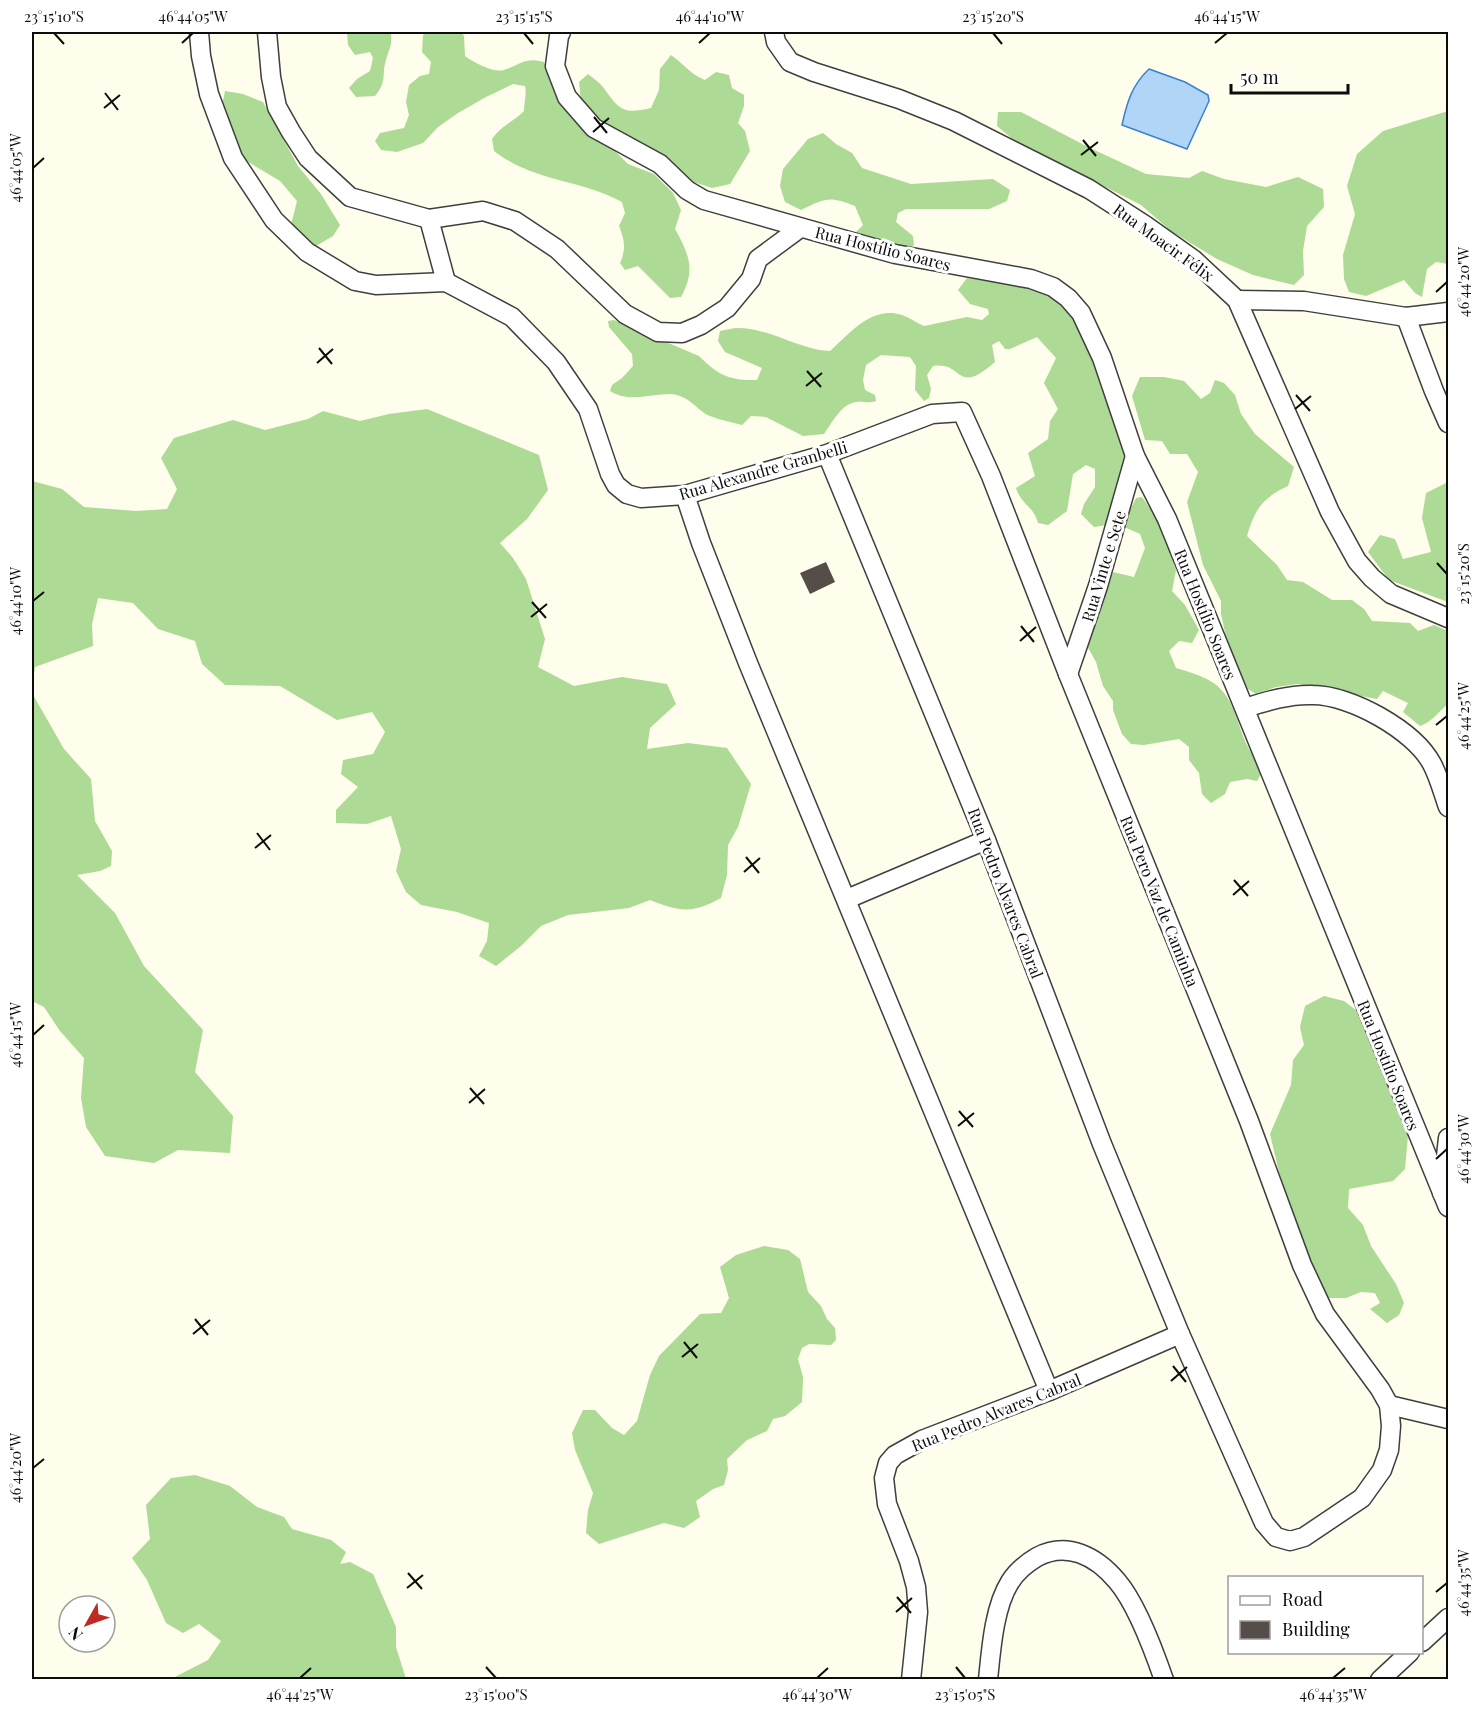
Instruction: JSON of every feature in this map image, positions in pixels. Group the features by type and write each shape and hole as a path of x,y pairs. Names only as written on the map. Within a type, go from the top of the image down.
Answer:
{"street":[{"path":"199,32 201,56 209,94 233,158 274,220 306,252 355,281 376,285 447,282 429,219"},
{"path":"267,32 271,77 277,107 308,158 350,197 429,219 483,211 515,221 556,249 625,315 658,332 682,333 701,325 727,308 750,279 759,259 800,228"},
{"name":"Rua Hostílio Soares","path":"561,32 555,66 567,97 594,128 660,164 694,196 895,254 1031,279 1053,287 1068,298 1081,313 1102,358 1135,456 1167,519 1445,1201"},
{"name":"Rua Moacir Félix","path":"774,32 776,42 790,62 899,99 954,121 1089,189 1146,225 1193,259 1236,300 1330,512 1357,561 1391,594 1449,618"},
{"name":"Rua Alexandre Granbelli","path":"447,282 512,317 556,362 588,409 610,474 616,485 627,494 641,498 686,495 827,454 932,414"},
{"path":"1236,300 1304,301 1406,317 1449,312"},
{"path":"1406,317 1434,391 1449,423"},
{"name":"Rua Pero Vaz de Caminha","path":"932,414 962,412 967,421 1249,1121 1302,1265 1326,1314 1389,1405"},
{"name":"Rua Pedro Alvares Cabral","path":"827,454 986,840 1102,1144 1180,1334 1264,1523 1276,1537 1290,1541 1304,1537 1362,1498 1382,1470 1389,1450 1391,1426 1389,1405"},
{"name":"Rua Vinte e Sete","path":"1068,674 1098,586 1135,456"},
{"path":"686,495 701,543 748,663 1049,1391"},
{"path":"1245,708 1269,700 1312,695 1336,697 1378,716 1408,735 1431,762 1449,807"},
{"path":"847,899 986,840"},
{"path":"1445,1201 1449,1138"},
{"name":"Rua Pedro Alvares Cabral","path":"910,1680 918,1612 916,1587 909,1561 887,1504 884,1478 888,1463 895,1455 922,1440 1049,1391 1180,1334"},
{"path":"1389,1405 1449,1419"},
{"path":"988,1680 1000,1605 1010,1581 1028,1562 1043,1554 1070,1549 1081,1552 1118,1581 1135,1611 1164,1680"},
{"path":"1423,1641 1449,1618"},
{"path":"1380,1680 1409,1654"}],"green space":[{"path":"347,32 391,32 391,44 383,82 375,96 356,97 349,88 357,79 370,71 373,58 370,52 355,55 348,45"},
{"path":"427,32 461,32 464,36 465,56 490,69 500,71 528,61 544,62 554,91 588,131 614,150 628,164 654,174 673,193 681,210 675,229 689,262 686,287 681,297 670,298 638,266 625,270 620,263 624,249 624,240 619,226 625,213 622,202 606,194 525,169 494,151 492,139 524,111 525,86 513,84 486,97 438,127 423,143 397,152 381,150 375,141 380,133 404,128 409,115 406,102 409,85 420,76 429,74 431,62 422,52 423,35"},
{"path":"671,55 705,80 716,72 729,75 732,88 744,95 744,106 738,123 745,131 750,151 730,184 712,188 694,182 660,154 600,123 581,102 579,82 588,74 622,108 634,111 651,108 659,90 660,69"},
{"path":"225,91 243,94 263,102 298,166 321,194 340,225 333,236 316,246 304,241 291,225 297,201 280,181 240,157 222,106"},
{"path":"1448,111 1448,264 1436,262 1427,269 1422,297 1415,293 1404,280 1366,296 1349,292 1344,279 1343,255 1355,214 1347,186 1357,154 1383,131"},
{"path":"998,112 1021,112 1146,174 1189,178 1202,171 1224,179 1266,187 1298,177 1323,189 1324,207 1307,226 1303,251 1304,275 1294,285 1253,275 1217,259 1171,231 1141,205 1015,141 997,126"},
{"path":"823,133 852,153 862,168 911,184 993,179 1010,190 1007,201 989,209 906,209 898,213 896,222 913,236 914,245 905,250 861,239 856,232 863,225 855,206 828,200 801,210 785,202 780,186 783,169 808,139"},
{"path":"967,278 1013,284 1048,295 1064,304 1074,314 1099,371 1121,435 1125,456 1107,525 1094,527 1081,514 1084,504 1095,487 1095,469 1086,465 1073,474 1067,511 1048,525 1038,523 1033,512 1018,494 1016,488 1035,476 1028,453 1048,439 1050,421 1058,409 1044,383 1056,358 1037,337 1010,349 1005,349 999,341 992,345 995,362 973,377 966,377 943,366 933,366 927,375 931,389 929,398 924,401 915,390 916,366 910,357 881,355 866,365 863,380 865,390 875,395 876,401 856,402 846,406 824,434 803,436 766,417 751,416 742,425 722,420 705,414 688,400 677,395 625,397 610,391 612,385 633,366 632,354 609,327 608,321 614,320 699,356 725,376 757,380 762,368 725,352 718,341 720,331 736,328 762,331 807,347 830,351 862,322 881,314 902,315 924,326 967,317 982,320 989,314 988,309 970,304 958,290"},
{"path":"1140,377 1164,377 1184,381 1201,399 1210,393 1215,380 1224,383 1235,395 1241,414 1255,434 1294,467 1288,486 1272,495 1261,505 1253,518 1247,536 1277,565 1287,580 1303,582 1332,600 1352,600 1364,609 1372,621 1410,623 1418,631 1434,625 1448,631 1448,704 1420,726 1403,712 1408,703 1383,691 1377,699 1298,684 1276,687 1256,694 1248,689 1228,646 1221,614 1221,601 1203,565 1187,502 1198,472 1187,454 1170,454 1162,441 1145,440 1132,396"},
{"path":"427,409 539,455 548,490 527,519 500,543 526,579 545,639 538,667 574,686 622,677 667,684 676,704 650,728 647,749 688,743 727,748 751,784 738,827 728,845 727,875 721,898 694,909 678,909 650,900 629,908 568,915 541,926 496,966 479,956 487,941 489,923 457,912 421,905 406,892 396,871 401,849 391,816 367,824 336,823 336,810 358,787 341,774 343,760 373,754 385,732 372,712 337,720 280,686 225,685 202,664 195,641 158,629 133,603 98,598 92,624 93,646 35,667 32,689 32,481 62,489 84,507 136,511 167,509 177,489 161,458 174,438 233,420 265,430 308,419 323,411 360,421"},
{"path":"1448,482 1448,602 1389,580 1368,552 1380,535 1395,539 1403,559 1431,552 1422,518 1426,493"},
{"path":"1142,497 1159,521 1176,570 1172,591 1185,605 1199,630 1192,643 1179,641 1169,651 1176,668 1196,674 1222,690 1231,705 1248,747 1263,771 1257,781 1247,779 1230,782 1225,794 1211,803 1202,794 1199,773 1189,760 1189,747 1179,739 1144,745 1131,744 1122,734 1113,710 1113,701 1103,686 1096,662 1086,644 1113,572 1134,577 1145,548 1140,534 1122,526 1136,498"},
{"path":"32,693 64,749 91,779 95,821 112,851 111,866 100,871 77,875 115,913 144,966 203,1030 195,1072 233,1116 230,1153 178,1150 154,1163 105,1156 86,1127 81,1098 84,1058 60,1031 44,1007 32,1001"},
{"path":"1324,996 1344,1001 1361,1014 1408,1135 1405,1169 1393,1181 1349,1189 1348,1208 1363,1225 1371,1246 1396,1284 1404,1303 1399,1315 1387,1323 1370,1309 1380,1303 1375,1293 1361,1292 1346,1298 1328,1298 1311,1268 1279,1172 1270,1134 1291,1085 1293,1060 1304,1045 1300,1027 1305,1006"},
{"path":"764,1246 788,1250 800,1259 808,1292 821,1306 827,1319 835,1328 836,1340 831,1345 809,1344 802,1348 798,1359 803,1377 802,1402 785,1416 773,1419 767,1431 747,1440 727,1459 728,1470 724,1485 713,1489 696,1501 700,1517 684,1528 664,1523 599,1544 586,1533 588,1510 593,1493 575,1450 572,1433 583,1410 595,1410 612,1428 624,1435 637,1421 650,1375 659,1356 700,1314 721,1313 729,1298 720,1267 736,1255"},
{"path":"195,1475 230,1486 257,1507 284,1517 292,1529 331,1540 346,1552 340,1564 350,1562 373,1574 396,1627 396,1647 406,1679 171,1679 208,1660 221,1641 199,1624 183,1633 166,1623 147,1580 132,1558 150,1539 146,1505 171,1478"}],"water":[{"path":"1149,69 1185,82 1208,95 1209,101 1187,149 1122,125 1131,94 1138,81"}],"building":[{"path":"826,562 835,582 810,594 800,573"}]}
